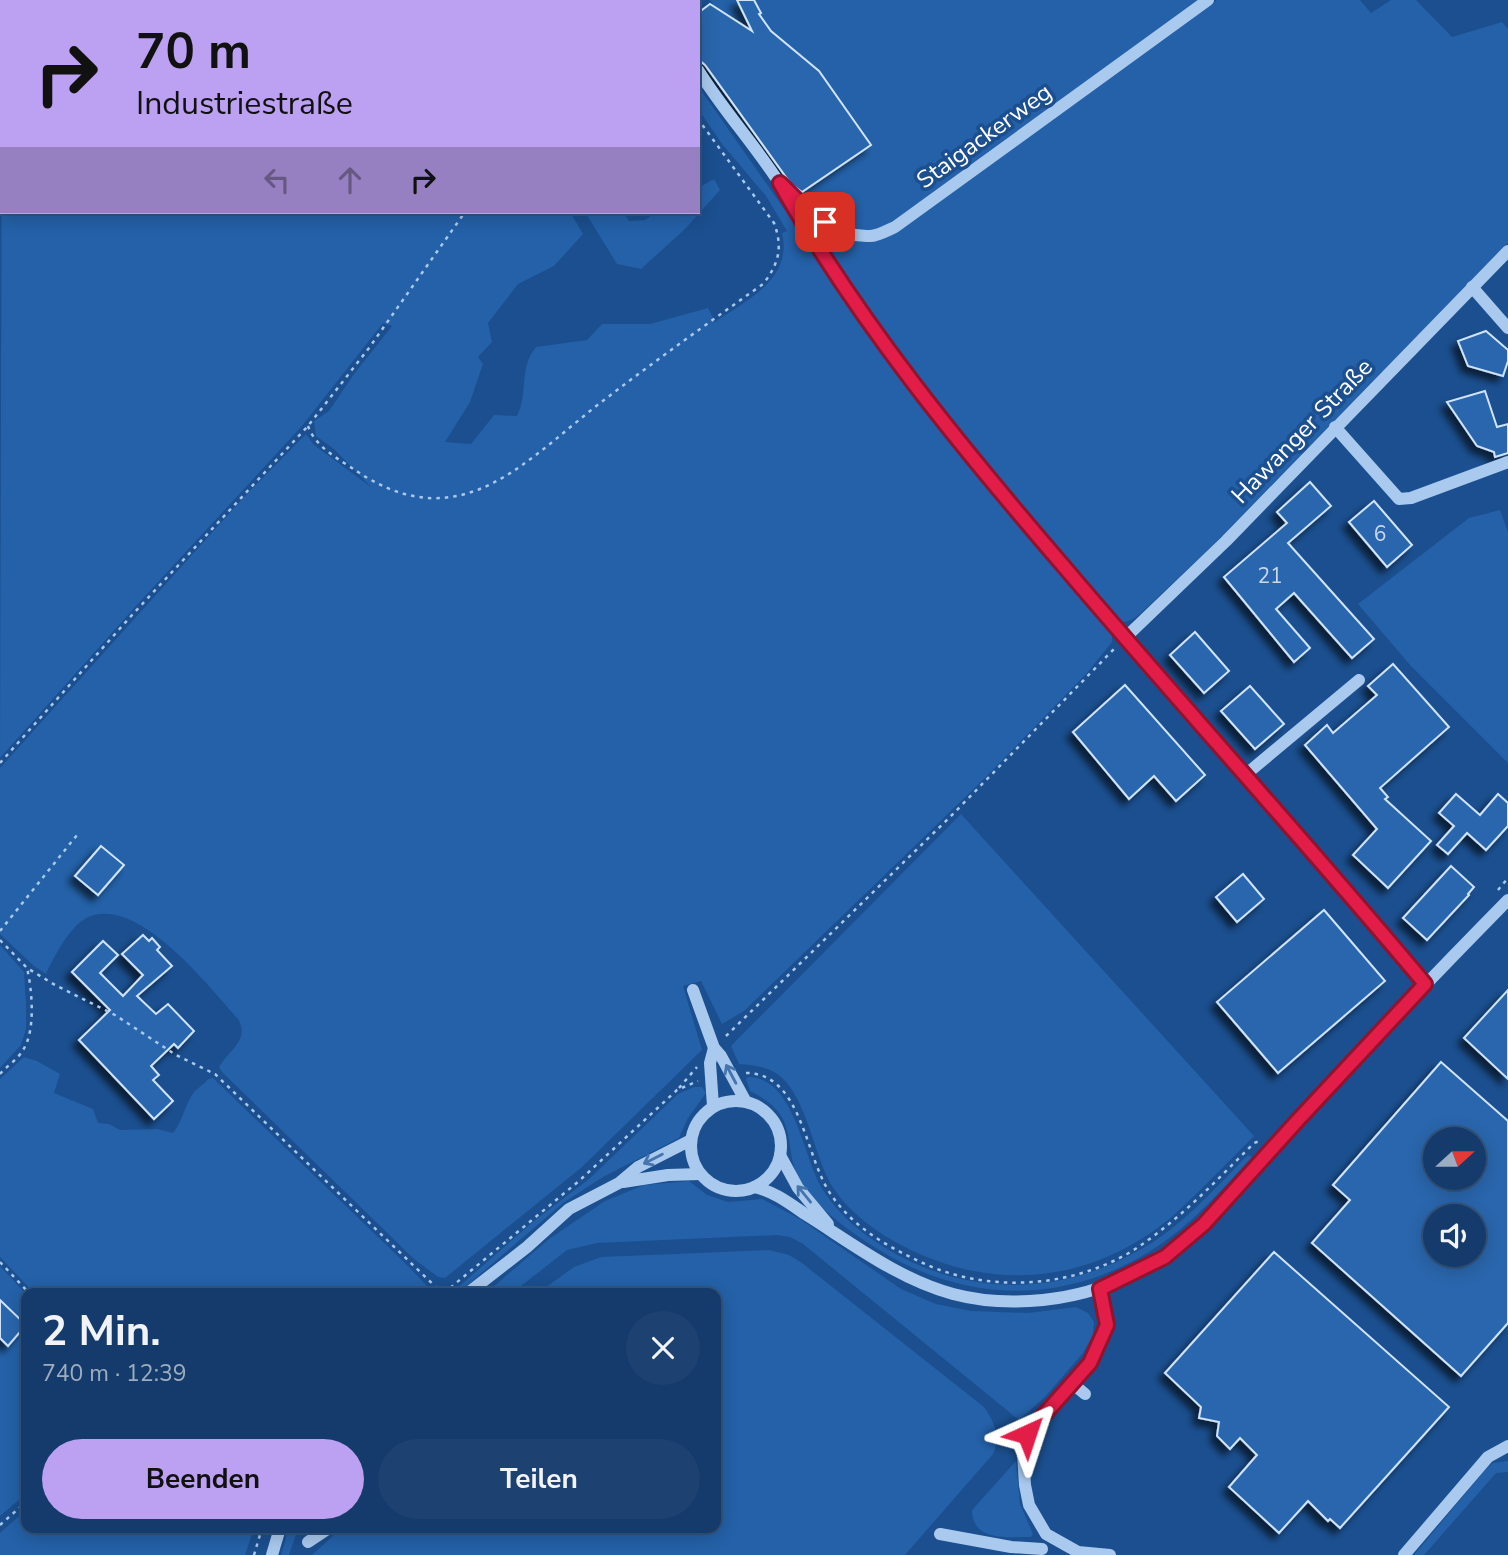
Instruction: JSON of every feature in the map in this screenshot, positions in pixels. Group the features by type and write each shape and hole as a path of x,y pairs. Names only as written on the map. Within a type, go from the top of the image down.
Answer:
{"street":[{"name":"Staigackerweg","path":"780,183 802,205 825,222 850,235 873,236 895,226 1208,0"},
{"path":"700,73 780,183 839,279 990,480 1425,984"},
{"name":"Hawanger Straße","path":"1125,638 1226,541 1508,251"},
{"path":"1472,288 1508,328"},
{"path":"1335,427 1399,499 1411,498 1508,462"},
{"path":"1244,776 1359,680"},
{"path":"832,1230 798,1188 780,1154 778,1132 766,1112 746,1102 729,1101 713,1107 698,1121 691,1140 692,1158 701,1174 721,1188 737,1191 754,1187 765,1189 892,1270 955,1295 979,1300 1024,1301 1075,1296 1100,1289 1165,1257 1204,1224 1425,984 1508,900"},
{"path":"692,990 714,1048 746,1102"},
{"path":"713,1107 710,1063 714,1048"},
{"path":"474,1288 527,1247 569,1209 619,1183 638,1167 691,1140"},
{"path":"754,1187 773,1170 780,1154"},
{"path":"619,1183 668,1175 701,1174"},
{"path":"1100,1289 1107,1325 1090,1363 1027,1434 1023,1453 1025,1485 1035,1518 1046,1534 1077,1552 1110,1555"},
{"path":"1072,1383 1085,1394"},
{"path":"1404,1555 1488,1457 1508,1446"},
{"path":"272,1555 279,1533"},
{"path":"308,1542 322,1533"},
{"path":"940,1534 1011,1547 1042,1549"}],"path":[{"path":"308,426 317,443 337,458 376,483 399,492 441,498 487,487 507,477 605,399 763,284 773,272 780,253 779,236 774,223 700,123"},
{"path":"0,763 132,615 308,426 369,348 464,214"},
{"path":"714,1048 953,814 1125,638"},
{"path":"0,930 78,835"},
{"path":"0,940 27,968 116,1015 176,1055 215,1074 438,1288"},
{"path":"0,1074 24,1049 30,1034 31,992 27,968"},
{"path":"732,1075 759,1074 780,1086 792,1102 825,1187 846,1214 871,1235 904,1255 931,1266 993,1282 1051,1280 1114,1260 1142,1245 1190,1208 1255,1143"},
{"path":"449,1288 579,1181 677,1090 689,1083 712,1079"},
{"path":"0,1262 24,1288"},
{"path":"0,1525 21,1506"},
{"path":"254,1555 261,1533"}],"shaded area":[{"path":"710,0 1201,0 887,227 860,230 839,224 798,195 870,145 820,72 804,74 774,33 753,46 728,24"},
{"path":"1217,0 1360,0 1371,13 1391,0 1416,0 1452,37 1502,22 1508,29 1508,243 1212,546 1140,614 1124,622 1110,613 949,420 859,299 808,217 849,240 876,241"},
{"path":"700,89 883,350 1112,634 1112,642 1087,673 986,777 744,1011 722,1024 701,981 683,986 702,1050 582,1167 445,1278 438,1277 414,1259 222,1072 219,1067 237,1045 242,1033 238,1019 192,968 152,933 131,920 110,914 91,916 70,932 46,974 0,934 0,768 245,496 306,434 314,445 371,487 334,449 316,436 314,421 329,411 392,326 383,323 302,426 0,758 2,214 571,214 583,234 554,266 518,284 488,323 492,342 478,357 483,364 470,402 445,442 471,444 494,415 517,416 521,407 527,364 536,347 587,340 602,324 650,324 708,308 715,322 753,296 774,276 784,249 782,233 787,231 766,196 722,144 700,112"},
{"path":"714,179 720,190 700,212 700,187"},
{"path":"586,214 624,214 629,221 645,220 653,214 698,214 641,269 617,264"},
{"path":"1500,510 1508,532 1508,763 1410,665 1358,604 1469,518"},
{"path":"961,814 1254,1136 1175,1214 1148,1235 1120,1251 1060,1271 1028,1275 964,1269 919,1254 891,1240 853,1212 834,1189 793,1091 782,1078 770,1070 739,1064 731,1046"},
{"path":"0,945 24,972 26,1029 21,1045 0,1068"},
{"path":"24,1057 37,1061 60,1074 54,1093 93,1109 98,1123 109,1124 120,1130 157,1129 173,1133 193,1093 208,1079 213,1078 428,1288 29,1288 0,1257 0,1079"},
{"path":"748,1077 764,1081 777,1090 787,1104 823,1190 850,1222 884,1247 914,1263 945,1275 977,1282 1010,1285 1042,1283 1105,1267 1152,1243 1167,1232 1248,1155 1252,1157 1201,1211 1173,1235 1142,1256 1109,1272 1076,1283 1042,1289 1008,1291 974,1287 941,1279 908,1266 858,1236 822,1208 798,1177 789,1137 779,1113 768,1102 750,1091 746,1079"},
{"path":"694,1087 702,1087 706,1093 688,1118 679,1138 603,1177 563,1203 464,1288 457,1288 534,1221 589,1179 678,1094"},
{"path":"689,1181 707,1195 728,1202 762,1199 800,1219 901,1289 936,1304 971,1311 1028,1313 1076,1307 1088,1313 1094,1322 1093,1335 1083,1353 1045,1397 1019,1420 803,1244 790,1237 777,1235 597,1243 567,1250 518,1288 492,1288 549,1239 605,1201 644,1185"},
{"path":"769,1250 789,1255 984,1407 991,1418 996,1435 993,1454 905,1555 312,1555 335,1533 721,1533 721,1288 545,1288 574,1267 601,1257"},
{"path":"0,1266 21,1289 21,1498 0,1516"},
{"path":"1016,1461 1020,1504 1033,1534 1031,1537 993,1536 978,1528 972,1510"},
{"path":"1508,1461 1508,1472 1496,1473 1424,1555 1414,1555 1486,1469 1493,1463"},
{"path":"21,1514 21,1533 252,1533 245,1555 0,1555 0,1533"},
{"path":"288,1533 296,1533 289,1555 281,1555"}],"building":[{"path":"737,0 754,0 761,13 759,14 771,31 819,71 871,145 802,192 791,184 700,61 700,12 710,4 752,31"},
{"path":"1486,331 1508,350 1503,376 1468,366 1458,341"},
{"path":"1485,391 1497,427 1508,424 1508,453 1495,457 1494,452 1477,446 1447,402"},
{"path":"1310,482 1331,506 1288,543 1374,639 1352,658 1294,593 1276,609 1310,648 1294,662 1224,577 1287,523 1277,512"},
{"path":"1374,501 1412,545 1387,567 1349,522"},
{"path":"1195,632 1229,671 1204,693 1170,655"},
{"path":"1393,664 1449,727 1380,788 1388,797 1385,799 1431,841 1388,888 1353,855 1377,829 1305,745 1327,725 1333,733 1377,695 1368,686"},
{"path":"1125,685 1205,775 1176,801 1154,776 1129,799 1073,732"},
{"path":"1250,686 1284,724 1255,749 1221,711"},
{"path":"1456,794 1480,815 1498,794 1508,803 1508,826 1486,850 1467,833 1448,854 1437,845 1454,826 1439,813"},
{"path":"101,846 124,865 98,895 75,876"},
{"path":"1451,866 1474,887 1427,940 1403,918"},
{"path":"1243,874 1264,899 1237,922 1216,897"},
{"path":"1324,910 1385,981 1278,1073 1217,1002"},
{"path":"143,935 149,941 152,938 160,947 157,950 172,966 137,996 156,1014 168,1004 194,1031 178,1048 174,1044 151,1066 159,1075 153,1080 173,1101 154,1119 79,1040 110,1010 72,972 103,941 118,955 100,973 123,996 143,975 122,954"},
{"path":"1508,990 1508,1079 1464,1038"},
{"path":"1441,1062 1508,1121 1508,1323 1461,1376 1312,1243 1350,1200 1333,1185"},
{"path":"1274,1252 1449,1407 1340,1528 1330,1519 1328,1521 1308,1501 1279,1533 1229,1487 1257,1455 1240,1438 1230,1449 1217,1436 1219,1422 1199,1418 1201,1407 1165,1373"},
{"path":"0,1300 21,1320 21,1331 8,1346 0,1338"}],"route":[{"path":"825,222 802,205 780,183 817,246 854,300 990,480 1425,984 1204,1224 1165,1257 1100,1289 1107,1325 1090,1363 1027,1434"}]}
